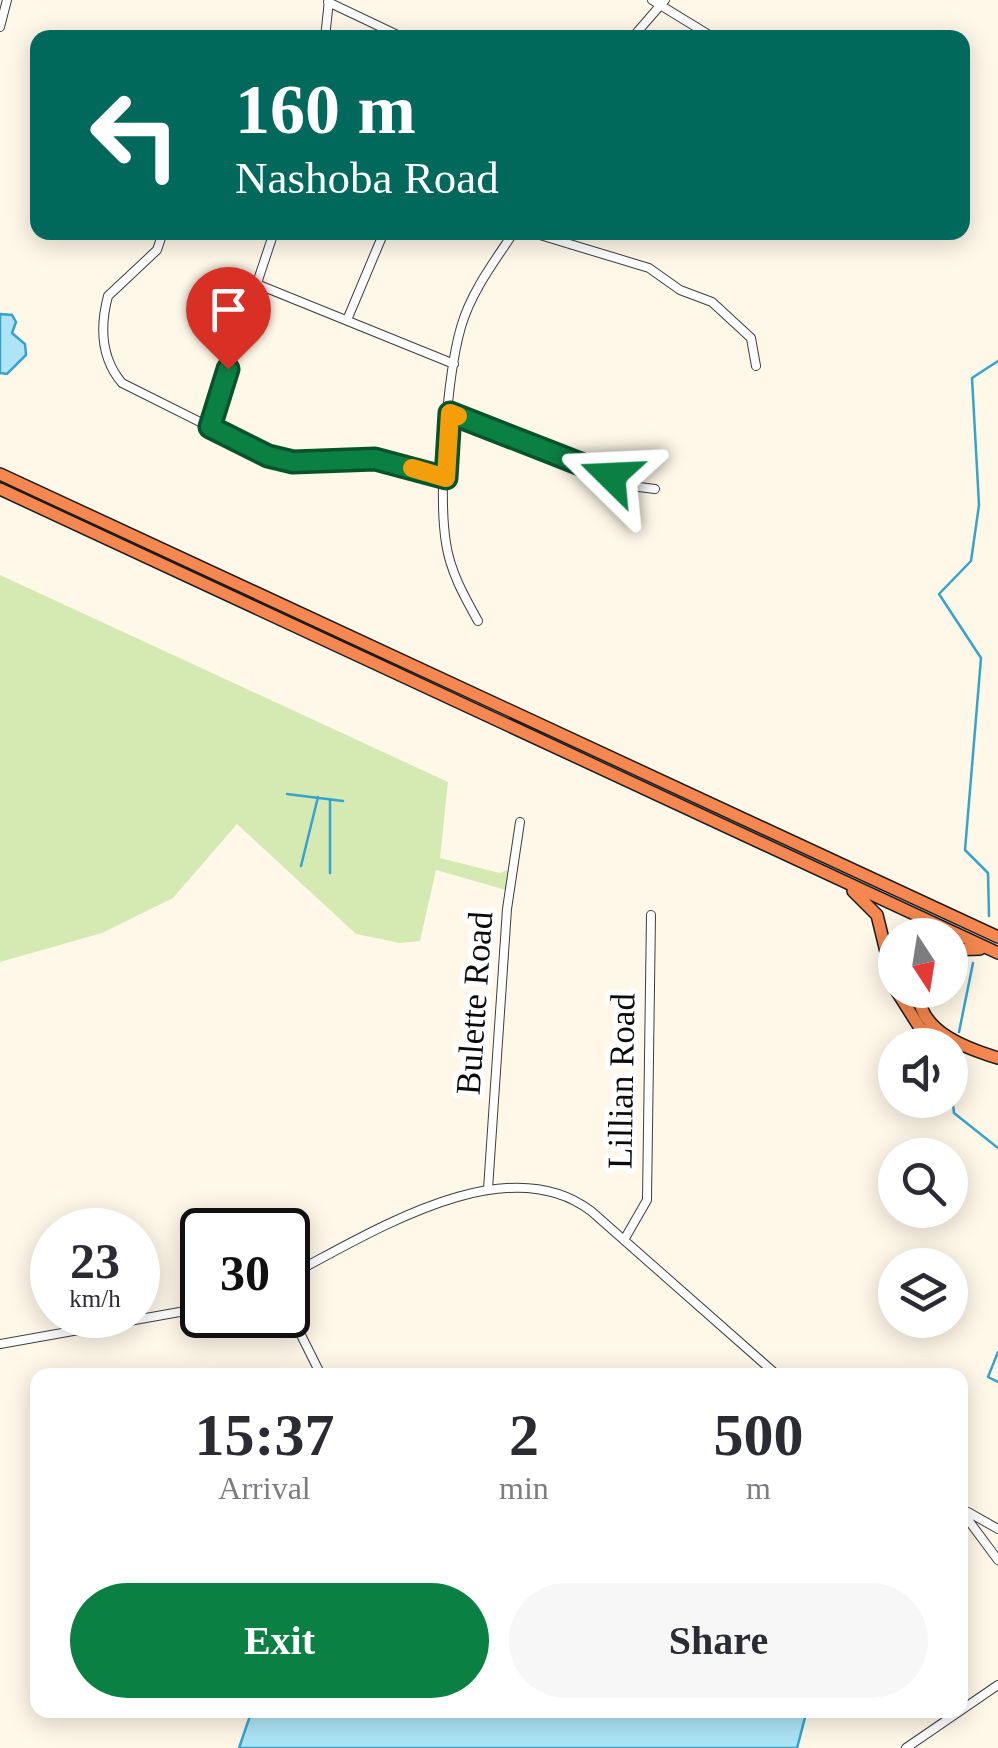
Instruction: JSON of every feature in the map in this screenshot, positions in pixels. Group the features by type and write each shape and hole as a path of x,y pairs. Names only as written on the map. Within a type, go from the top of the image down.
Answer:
{"highway":[{"path":"0,474 998,937"},
{"path":"0,489 997,953"},
{"path":"834,876 866,900 878,919"},
{"path":"968,951 997,953"},
{"path":"920,1008 934,1028 998,1058"},
{"path":"968,1055 998,1066"}],"street":[{"path":"0,27 7,0"},
{"path":"326,30 328,1 388,30"},
{"path":"638,30 659,2 702,30"},
{"path":"160,240 157,250 108,296 102,321 106,350 122,383 268,456 293,462 375,459 446,478"},
{"path":"210,427 271,240"},
{"path":"347,320 381,240"},
{"path":"478,621 461,592 446,542 454,364 469,306 509,240"},
{"path":"556,240 648,268 680,290 712,302 752,338 756,366"},
{"path":"254,283 454,364"},
{"path":"450,413 639,487 655,489"},
{"name":"Bulette Road","path":"488,1190 507,909 520,822"},
{"name":"Lillian Road","path":"624,1240 647,1200 651,915"},
{"path":"310,1265 401,1218 488,1190 529,1186 575,1200 768,1368"},
{"path":"0,1344 180,1312"},
{"path":"302,1338 317,1368"},
{"path":"968,1512 998,1529"},
{"path":"968,1519 998,1560"},
{"path":"968,1706 998,1686"},
{"path":"906,1748 951,1718"}],"green space":[{"path":"0,575 448,782 440,858 500,873 510,869 506,890 436,870 420,941 400,943 356,934 237,824 173,898 102,933 0,962"}],"water":[{"path":"0,314 12,315 16,322 12,333 25,344 26,355 7,374 0,373"},
{"path":"249,1718 805,1718 797,1748 239,1748"}],"waterway":[{"path":"989,916 988,873 965,850 981,658 939,594 971,561 979,505 972,378 998,361"},
{"path":"287,794 343,801"},
{"path":"301,866 318,797"},
{"path":"330,799 330,873"},
{"path":"960,1028 973,963"},
{"path":"960,1118 998,1148"},
{"path":"998,1352 988,1377 998,1382"}],"slow traffic":[{"path":"412,468 446,478 450,413 458,416"}],"route":[{"path":"228,369 210,427 268,456 317,463 375,459 446,478 450,413 611,476"}]}
